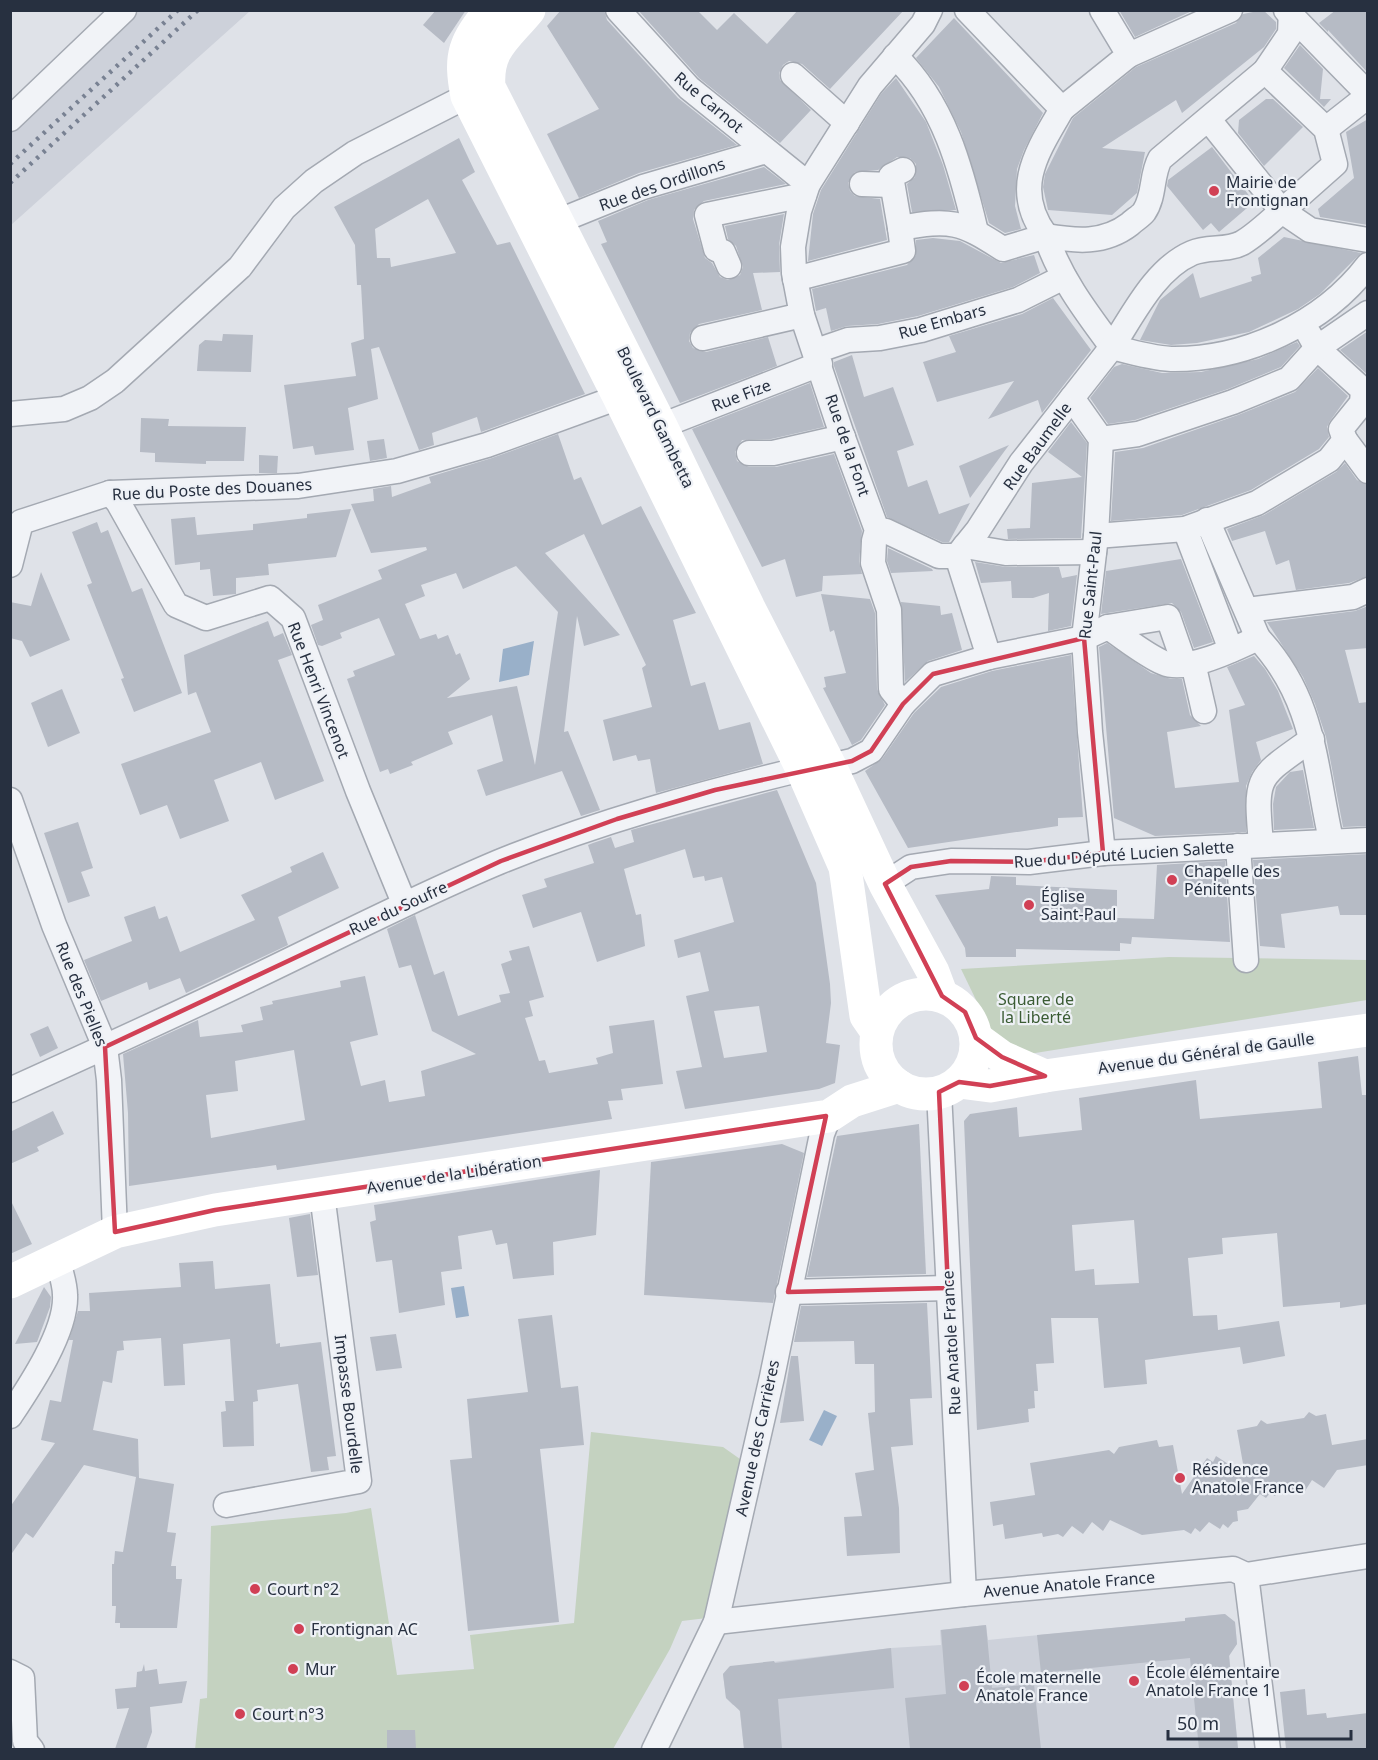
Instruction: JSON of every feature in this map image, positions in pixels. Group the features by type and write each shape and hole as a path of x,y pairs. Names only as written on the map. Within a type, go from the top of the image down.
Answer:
{"main road":[{"path":"476,80 464,48 473,31 491,10"},
{"path":"476,80 491,56 529,10"},
{"name":"Boulevard Gambetta","path":"476,80 559,221 661,426 748,608 816,767 845,867 866,1016 877,1042"},
{"name":"Boulevard Gambetta","path":"476,80 619,397 816,767 885,884 933,972 942,996"},
{"path":"851,913 885,884"},
{"path":"841,1108 877,1042 889,1010 909,996 925,993 942,996 955,1002 965,1012 976,1038 976,1054 970,1070 949,1087 911,1092 888,1077 877,1042"},
{"name":"Avenue du Général de Gaulle","path":"949,1087 990,1086 1045,1076 1368,1030"},
{"path":"976,1038 1002,1057 1045,1076"},
{"name":"Avenue de la Libération","path":"10,1282 115,1232 215,1210 841,1108 899,1086"}],"street":[{"path":"10,119 124,10"},
{"name":"Rue Carnot","path":"618,10 689,88 766,151 806,190"},
{"path":"729,266 723,252 716,249 706,215 806,190 870,86 923,24 930,10"},
{"path":"967,10 1062,109"},
{"path":"1102,10 1129,55"},
{"path":"1264,71 1326,129 1368,95 1291,11"},
{"path":"900,228 934,222 956,222 1003,249 1046,236 1072,240 1102,239 1117,233 1144,213 1153,189 1154,171 1160,159 1209,120 1264,71 1290,34 1291,11"},
{"path":"1216,13 1129,55 1062,109 1035,154 1027,200 1035,221 1046,236 1073,294 1112,347 1169,359 1206,357 1243,348 1303,324 1354,283 1368,265"},
{"path":"895,57 916,76 935,109 962,171 976,232"},
{"path":"793,75 847,123"},
{"path":"10,414 64,409 90,398 115,381 240,267 284,208 314,181 355,153 476,80"},
{"path":"1209,120 1282,211 1310,230 1368,240"},
{"name":"Rue Baumelle","path":"961,551 1021,463 1112,347 1144,297 1166,273 1190,254 1208,248 1242,243 1335,164 1326,129"},
{"name":"Rue des Ordillons","path":"559,221 643,187 766,151"},
{"path":"795,279 903,251 898,178 862,184"},
{"name":"Rue de la Font","path":"806,190 793,247 795,279 802,315 877,530 873,563 889,610 891,689 903,704"},
{"name":"Rue Embars","path":"818,358 848,340 880,338 921,330 1018,300 1064,277"},
{"path":"1072,398 1101,439 1138,434 1233,402 1289,379 1317,348 1368,313"},
{"path":"703,338 802,315"},
{"path":"877,530 886,531 939,556 961,551 1006,553 1095,544 1196,525 1257,503 1329,460 1362,403 1363,390 1317,348 1303,324"},
{"name":"Rue Fize","path":"661,426 818,358"},
{"name":"Rue du Poste des Douanes","path":"10,565 21,522 110,493 298,486 397,471 487,445 619,397"},
{"path":"1343,434 1368,471"},
{"path":"749,453 784,451 843,437"},
{"name":"Rue Saint-Paul","path":"1101,439 1095,544 1084,638 1090,732 1103,853"},
{"name":"Rue Henri Vincenot","path":"110,493 118,502 176,605 206,618 270,598 293,618 358,791 404,903"},
{"path":"1196,525 1247,610 1258,638 1273,654 1294,687 1309,724 1331,840"},
{"path":"1196,525 1231,650"},
{"path":"961,551 989,657"},
{"path":"1247,610 1353,597 1368,590"},
{"name":"Rue du Soufre","path":"10,1090 105,1047 404,903 501,861 616,819 715,790 852,761 871,751 903,704 933,674 989,657 1084,638 1108,627 1168,617 1188,663"},
{"path":"1108,627 1166,664 1188,663 1231,650 1258,638"},
{"path":"1188,663 1204,711"},
{"path":"1246,960 1250,845 1257,795 1266,772 1312,739"},
{"name":"Rue des Pielles","path":"10,800 54,925 105,1047 109,1080 115,1232"},
{"name":"Rue du Député Lucien Salette","path":"885,884 911,867 951,861 1029,862 1103,853 1331,840 1368,840"},
{"name":"Rue Anatole France","path":"949,1087 948,1288 964,1593"},
{"name":"Avenue des Carrières","path":"654,1749 716,1622 769,1389 822,1134 841,1108"},
{"name":"Impasse Bourdelle","path":"226,1505 359,1481 322,1194"},
{"path":"10,1416 40,1370 55,1338 66,1296 57,1258"},
{"path":"788,1292 948,1288"},
{"name":"Avenue Anatole France","path":"716,1622 964,1593 1233,1569 1246,1575 1368,1556"},
{"path":"1246,1575 1268,1749"},
{"path":"10,1672 22,1678 25,1741 32,1749"}],"highlighted area":[{"path":"1084,638 1103,853 1029,862 951,861 911,867 885,884 942,996 965,1012 976,1038 1002,1057 1045,1076 990,1086 959,1082 939,1092 948,1288 788,1292 826,1116 215,1210 115,1232 105,1047 501,861 617,819 715,790 852,761 871,751 903,704 933,674"}],"shaded area":[{"path":"139,11 250,11 11,225 11,128"},
{"path":"1224,1614 1235,1622 1237,1644 1229,1653 1238,1749 744,1749 739,1705 733,1705 726,1698 723,1674 729,1667 891,1648 941,1645 940,1630 986,1625 988,1640 1185,1621 1185,1618"}],"green space":[{"name":"Square de la Liberté","path":"1169,957 1367,960 1367,1000 1029,1054 992,1033 961,969"},
{"name":"Frontignan AC","path":"591,1432 723,1447 740,1459 744,1473 707,1618 682,1621 670,1649 613,1749 195,1750 200,1699 207,1698 211,1526 346,1513 371,1508 397,1675 474,1669 470,1635 574,1623"}],"water":[{"path":"534,641 529,675 499,682 503,649"},
{"path":"464,1286 469,1316 456,1318 451,1288"},
{"path":"824,1410 837,1416 822,1446 809,1440"}],"building":[{"path":"436,10 466,10 444,43 423,25"},
{"path":"561,10 604,10 607,20 678,98 737,145 639,173 579,198 547,134 599,109 547,26"},
{"path":"638,10 697,10 717,30 734,13 767,44 798,10 904,10 830,89 802,64 789,61 783,65 779,73 780,80 811,110 780,143 699,78"},
{"path":"1119,10 1194,10 1135,37"},
{"path":"1263,10 1276,22 1276,29 1264,47 1182,113 1176,100 1102,148 1145,152 1137,193 1112,215 1048,210 1043,187 1045,174 1073,118 1136,67 1236,23 1243,14"},
{"path":"1336,10 1368,10 1368,73 1319,23"},
{"path":"954,18 1043,113 1017,169 1015,206 1021,229 1005,233 989,223 961,132 939,87 916,58"},
{"path":"1300,45 1323,69 1320,99 1331,99 1324,107 1284,68"},
{"path":"896,78 926,122 943,165 956,210 912,212 907,184 915,177 916,164 910,158 897,157 878,170 855,172 848,183 850,191 855,196 880,199 887,240 808,261 813,214 821,190 881,94"},
{"path":"1266,99 1273,99 1303,127 1264,166 1238,133 1239,120"},
{"path":"1368,119 1368,225 1320,217 1318,209 1354,178 1346,132"},
{"path":"459,138 475,172 462,180 497,245 510,242 585,394 481,432 477,417 432,433 434,445 419,450 379,347 371,349 378,399 348,408 354,450 315,455 313,446 293,449 284,385 356,376 351,343 364,339 361,285 357,285 355,245 334,207","holes":["428,199 456,253 391,267 390,258 377,258 375,229"]},
{"name":"Mairie de Frontignan","path":"1212,147 1254,202 1219,232 1211,223 1203,230 1167,186 1168,180"},
{"path":"764,167 786,184 704,201 694,210 693,219 705,258 712,263 720,277 728,280 740,275 743,267 736,246 728,239 725,226 784,214 779,245 780,272 753,273 762,310 699,324 690,333 689,341 693,348 706,352 768,337 777,366 680,403 601,244 607,242 598,221 648,200"},
{"path":"1284,237 1361,253 1320,294 1298,309 1249,332 1197,343 1171,345 1140,340 1160,300 1193,273 1200,298 1252,281 1251,277 1261,274 1258,258"},
{"path":"933,238 960,241 1001,263 1034,255 1040,273 1013,287 918,316 878,324 847,326 831,331 826,308 816,311 812,289 907,265 916,255 916,240"},
{"path":"1053,298 1091,350 1042,413 1038,400 988,419 1014,381 937,402 923,362 956,352 949,336 1022,314"},
{"path":"1368,331 1368,375 1340,350"},
{"path":"223,334 253,335 251,372 197,371 199,345 205,340 222,341"},
{"path":"1297,342 1300,346 1281,367 1228,389 1135,420 1108,424 1090,398 1114,367 1122,364 1162,373 1201,372 1258,359"},
{"path":"852,355 864,397 893,387 914,445 897,451 908,487 927,480 939,514 970,503 949,542 942,542 887,517 834,366 834,362"},
{"path":"1318,368 1348,396 1330,421 1327,427 1329,437 1319,449 1251,490 1182,515 1111,521 1115,452 1143,448 1238,415 1295,392"},
{"path":"810,383 824,427 771,439 742,440 735,452 737,461 749,467 776,467 834,454 862,531 859,562 862,574 823,576 822,591 796,597 785,559 762,567 692,429"},
{"path":"141,418 169,419 168,426 246,427 244,461 206,461 206,464 155,462 155,453 140,452"},
{"path":"1071,422 1087,443 1081,538 1008,539 1007,529 1030,528 1032,483 1082,477 1048,452"},
{"path":"558,434 574,480 581,477 602,525 641,506 696,613 673,620 691,686 705,682 719,730 750,722 763,764 656,793 650,759 638,761 636,755 613,761 603,720 652,707 642,668 646,665 584,534 545,553 620,635 584,646 577,616 564,732 568,731 600,810 581,816 562,771 486,796 477,770 503,761 492,715 448,732 453,744 411,762 413,765 390,774 388,769 380,772 347,679 355,676 353,671 395,655 379,618 340,633 342,638 322,646 318,645 311,625 323,620 318,605 382,579 378,570 427,550 426,547 371,553 351,504 374,501 373,489 391,486 392,497 431,483 429,477 492,458","holes":["516,566 558,612 535,765 517,686 447,698 470,679 460,653 456,655 448,635 438,639 436,634 420,639 405,604 425,596 421,585 456,573 463,589"]},
{"path":"384,439 387,458 370,461 367,441"},
{"path":"1009,445 970,498 959,466"},
{"path":"259,455 278,456 277,473 259,473"},
{"path":"1345,463 1357,480 1368,485 1368,576 1349,583 1296,590 1289,560 1276,565 1265,531 1232,541 1227,529 1264,515 1336,472"},
{"path":"351,509 336,557 268,564 269,575 236,578 236,594 213,596 210,569 200,570 200,562 175,565 171,519 195,517 197,535 253,530 253,524 307,518 307,514"},
{"path":"97,522 101,533 108,530 132,592 142,588 182,693 134,712 121,679 124,678 87,585 92,583 72,532"},
{"path":"888,548 933,571 891,573 887,561"},
{"path":"1181,559 1213,642 1194,648 1181,612 1172,603 1101,614 1106,571"},
{"path":"975,562 1006,567 1059,567 1062,578 1077,575 1071,626 1048,631 1049,593 1033,598 1012,598 1011,581 981,583"},
{"path":"41,572 70,640 30,657 22,641 10,638 10,602 31,606"},
{"path":"821,594 870,599 875,613 877,689 885,705 861,740 852,745 823,688 826,687 824,677 846,673 834,630 830,632"},
{"path":"901,602 940,606 941,615 952,613 962,650 928,661 905,682"},
{"path":"1368,606 1368,648 1345,650 1359,703 1368,702 1368,826 1343,827 1326,737 1315,704 1303,677 1267,622 1355,611"},
{"path":"268,621 274,637 283,633 292,655 278,660 324,781 275,800 261,762 214,780 229,821 180,839 167,805 140,815 121,764 211,732 196,692 188,695 184,655"},
{"path":"1107,643 1151,673 1171,679 1182,679 1190,715 1201,726 1167,732 1175,788 1239,782 1229,710 1245,705 1227,667 1254,656 1265,669 1278,691 1293,729 1256,742 1261,760 1246,786 1246,832 1155,836 1114,818 1099,647"},
{"path":"1071,655 1083,817 1058,818 1058,826 908,848 865,771 882,759 914,713 941,687 992,671"},
{"path":"62,689 80,733 48,747 31,703"},
{"path":"1303,770 1314,828 1274,830 1273,804 1276,787 1290,772"},
{"path":"777,790 816,883 830,984 831,1003 826,1043 840,1045 835,1083 819,1089 685,1109 676,1071 702,1067 686,996 709,991 700,952 678,958 674,940 734,922 722,877 705,881 704,876 693,878 685,849 624,869 636,915 641,914 645,946 597,962 581,912 533,928 522,895 547,887 544,879 594,863 588,845 611,837 615,848 634,842 631,830","holes":["759,1006 767,1052 724,1058 714,1011"]},
{"path":"78,822 93,868 81,872 90,896 68,903 44,833"},
{"path":"323,852 339,888 278,917 288,945 186,993 180,978 149,990 147,982 101,1001 84,960 132,941 124,917 155,906 159,919 167,916 180,952 255,920 241,895 292,872 290,867"},
{"path":"1368,854 1368,915 1340,915 1338,906 1281,914 1285,948 1260,946 1253,860"},
{"name":"Église Saint-Paul","path":"1225,861 1230,942 1132,937 1131,944 1120,943 1120,951 1016,949 1016,957 966,957 965,948 935,895 989,889 991,876 1016,877 1016,885 1117,890 1117,918 1154,919 1157,865"},
{"path":"415,915 434,975 444,971 458,1016 501,1002 499,995 510,993 501,964 512,960 509,951 529,946 544,997 529,1001 533,1016 525,1018 539,1061 545,1060 549,1073 598,1064 596,1058 613,1053 609,1026 654,1020 663,1084 621,1089 623,1100 608,1101 612,1119 277,1170 276,1165 129,1186 128,1113 123,1054 198,1020 200,1037 243,1032 241,1025 263,1020 260,1007 273,1004 272,1001 341,987 340,981 365,976 378,1035 350,1042 361,1086 385,1080 389,1102 425,1096 421,1071 476,1054 432,1031 411,965 399,968 387,929","holes":["294,1050 305,1120 211,1138 206,1095 238,1091 235,1061"]},
{"path":"48,1026 58,1048 40,1057 30,1034"},
{"path":"1358,1056 1362,1095 1368,1095 1368,1304 1340,1308 1340,1302 1283,1307 1277,1233 1222,1238 1223,1254 1188,1258 1193,1316 1217,1315 1218,1330 1279,1321 1285,1356 1243,1364 1240,1347 1145,1360 1147,1384 1104,1388 1098,1318 1051,1318 1054,1363 1036,1364 1038,1391 1034,1391 1035,1408 1028,1409 1029,1422 977,1430 964,1121 970,1114 1017,1107 1019,1137 1082,1130 1079,1098 1196,1080 1200,1119 1322,1108 1318,1062","holes":["1134,1220 1139,1283 1095,1285 1094,1269 1075,1271 1072,1225"]},
{"path":"53,1111 64,1134 37,1147 39,1151 10,1164 10,1132"},
{"path":"919,1124 926,1274 807,1277 837,1136"},
{"path":"782,1144 804,1153 773,1303 644,1295 651,1162"},
{"path":"600,1170 596,1235 553,1242 554,1275 513,1279 507,1243 496,1245 492,1230 458,1236 462,1269 441,1272 445,1305 399,1313 392,1260 376,1262 370,1222 376,1220 374,1205"},
{"path":"10,1199 32,1244 10,1254"},
{"path":"310,1214 318,1275 297,1277 289,1218"},
{"path":"213,1261 215,1289 270,1284 276,1344 280,1343 280,1347 321,1342 336,1456 327,1457 329,1470 311,1472 298,1384 257,1390 258,1401 253,1402 254,1446 223,1447 221,1412 226,1411 225,1401 234,1401 230,1339 183,1344 185,1385 164,1386 161,1338 123,1341 124,1350 117,1351 112,1383 103,1381 93,1430 138,1439 139,1478 174,1484 167,1532 176,1533 171,1566 176,1566 176,1579 182,1579 177,1628 120,1628 120,1623 115,1623 116,1606 112,1606 112,1564 114,1564 115,1551 123,1552 136,1477 84,1465 33,1538 26,1533 10,1556 10,1507 55,1443 41,1440 47,1413 50,1400 61,1402 73,1340 69,1340 78,1311 90,1311 89,1293 181,1287 179,1263"},
{"path":"44,1287 51,1297 50,1307 37,1342 15,1344"},
{"path":"927,1303 932,1398 910,1399 913,1445 891,1447 899,1508 900,1553 847,1556 844,1517 862,1516 855,1473 874,1470 868,1413 875,1412 874,1364 855,1364 854,1341 794,1342 801,1306"},
{"path":"552,1315 561,1388 578,1386 584,1445 540,1449 559,1622 468,1631 450,1460 472,1458 467,1399 528,1392 518,1319"},
{"path":"396,1334 402,1368 376,1371 370,1337"},
{"path":"791,1356 798,1356 804,1421 780,1423"},
{"name":"Résidence Anatole France","path":"1309,1412 1316,1416 1326,1414 1332,1445 1368,1439 1368,1465 1337,1470 1324,1488 1312,1480 1305,1491 1299,1487 1295,1493 1284,1486 1275,1496 1270,1493 1266,1498 1260,1494 1248,1509 1237,1511 1238,1521 1233,1522 1228,1528 1223,1524 1220,1529 1209,1522 1200,1532 1195,1528 1191,1534 1184,1530 1142,1535 1110,1520 1103,1531 1092,1522 1083,1534 1072,1526 1063,1537 1058,1534 1043,1537 1042,1533 1005,1539 1003,1524 993,1526 990,1502 1035,1495 1030,1463 1109,1450 1114,1454 1119,1447 1157,1440 1159,1447 1173,1445 1182,1494 1207,1458 1213,1462 1216,1456 1245,1475 1237,1430 1257,1426 1261,1420 1267,1424 1304,1418"},
{"path":"1225,1614 1235,1622 1237,1644 1229,1656 1238,1749 1199,1749 1190,1658 1041,1673 1037,1635 1185,1621 1185,1618"},
{"name":"École maternelle Anatole France","path":"986,1625 992,1688 1034,1684 1041,1749 910,1749 905,1698 946,1694 941,1630"},
{"path":"891,1648 894,1688 778,1699 782,1749 744,1749 740,1711 726,1698 723,1674 730,1666 774,1661 775,1663"},
{"path":"144,1664 145,1671 157,1669 159,1684 187,1681 182,1703 150,1707 152,1732 146,1749 115,1749 129,1708 117,1709 115,1689 136,1687 137,1672 142,1671"},
{"path":"1305,1689 1307,1715 1326,1713 1327,1718 1368,1713 1368,1749 1286,1749 1280,1692"},
{"path":"387,1730 415,1730 416,1749 387,1749"}],"railway":[{"path":"10,164 178,10"},
{"path":"10,183 198,10"}],"place":[{"name":"Mairie de Frontignan","path":"1214,191"},
{"name":"Chapelle des Pénitents","path":"1172,880"},
{"name":"Église Saint-Paul","path":"1029,905"},
{"name":"Résidence Anatole France","path":"1180,1478"},
{"name":"Court n°2","path":"255,1589"},
{"name":"Frontignan AC","path":"299,1629"},
{"name":"Mur","path":"293,1669"},
{"name":"École élémentaire Anatole France 1","path":"1134,1681"},
{"name":"École maternelle Anatole France","path":"964,1686"},
{"name":"Court n°3","path":"240,1714"}]}
